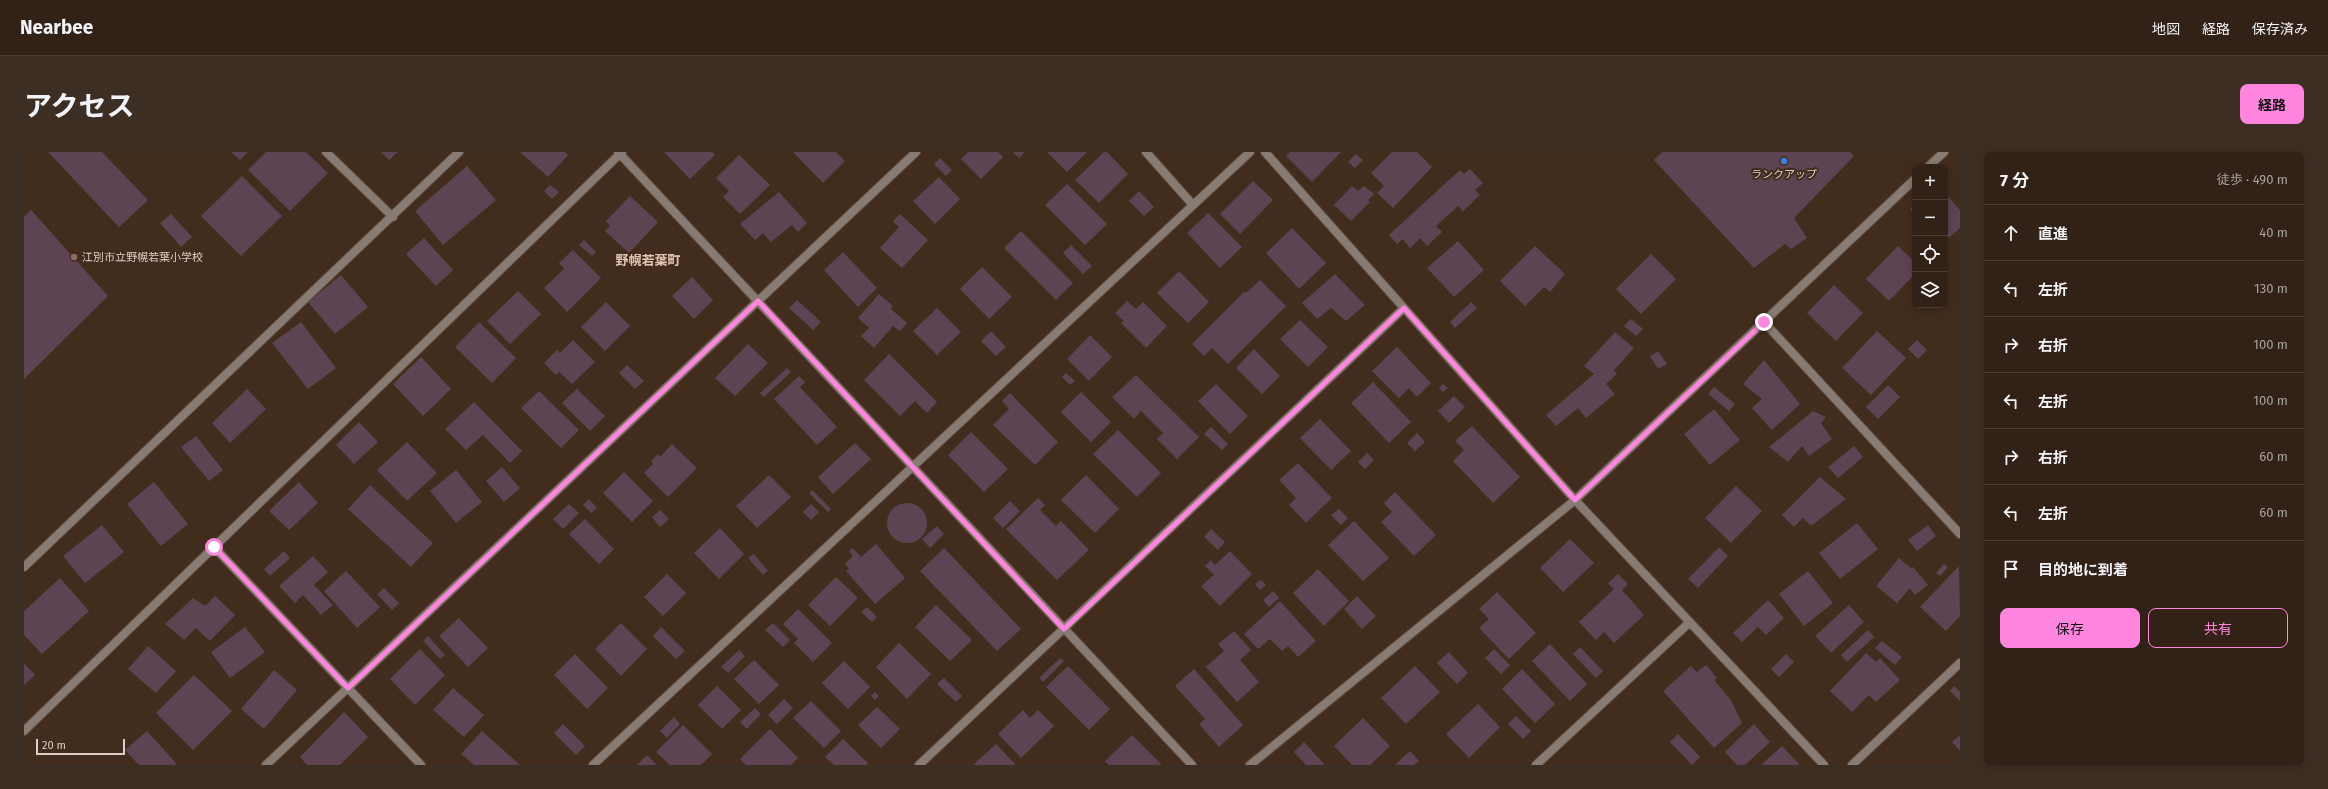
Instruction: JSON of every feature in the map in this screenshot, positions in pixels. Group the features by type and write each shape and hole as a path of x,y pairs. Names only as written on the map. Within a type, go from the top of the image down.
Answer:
{"street":[{"path":"326,152 393,217"},
{"path":"24,568 393,217 459,152"},
{"path":"266,765 916,152"},
{"path":"1146,152 1193,205"},
{"path":"593,765 1250,152"},
{"path":"1265,152 1575,500 1824,765"},
{"path":"1931,164 1944,152"},
{"path":"24,731 620,153 1192,765"},
{"path":"1250,765 1575,500 1912,182"},
{"path":"919,765 1404,308"},
{"path":"1764,322 1960,534"},
{"path":"214,547 421,765"},
{"path":"1536,765 1690,622"},
{"path":"1852,765 1960,663"}],"building":[{"path":"48,152 102,152 148,200 119,227"},
{"path":"231,152 248,152 240,160"},
{"path":"266,152 306,152 328,173 290,211 248,170"},
{"path":"381,152 398,152 389,160"},
{"path":"520,152 565,152 568,155 548,177"},
{"path":"664,152 712,152 715,155 690,179"},
{"path":"793,152 836,152 845,161 823,183"},
{"path":"968,152 998,152 1003,157 981,179 961,159"},
{"path":"1013,152 1025,152 1019,158"},
{"path":"1047,152 1087,152 1067,172"},
{"path":"1104,152 1107,152 1128,174 1099,203 1075,180"},
{"path":"1290,152 1341,152 1312,182 1286,156"},
{"path":"1392,152 1417,152 1432,167 1393,208 1377,193 1384,186 1371,173"},
{"path":"1662,152 1850,152 1854,156 1794,218 1807,238 1791,249 1785,244 1754,268 1654,160"},
{"path":"1356,154 1363,160 1355,168 1348,162"},
{"path":"739,155 770,185 740,214 723,197 729,191 716,178"},
{"path":"940,158 952,170 946,176 934,164"},
{"path":"467,166 496,200 443,245 415,211"},
{"path":"1470,169 1483,183 1475,190 1480,195 1463,211 1458,206 1436,226 1442,232 1427,246 1420,238 1410,248 1403,239 1397,244 1389,235 1460,170 1464,174"},
{"path":"242,176 282,216 241,256 201,216"},
{"path":"939,177 960,199 935,224 913,201"},
{"path":"1253,181 1273,200 1240,234 1220,214"},
{"path":"1067,184 1107,224 1085,245 1045,205"},
{"path":"550,185 559,192 552,199 544,191"},
{"path":"1352,186 1358,191 1364,186 1374,194 1368,200 1370,202 1351,221 1334,205"},
{"path":"1139,191 1154,207 1144,216 1129,201"},
{"path":"779,192 807,223 798,232 792,225 771,242 763,233 755,240 740,224"},
{"path":"630,196 658,222 629,253 605,231 610,226 606,221"},
{"path":"1948,196 1960,210 1960,228 1948,238"},
{"path":"31,210 108,296 24,379 24,217"},
{"path":"1208,213 1242,247 1220,268 1187,233"},
{"path":"171,214 192,237 181,247 160,223"},
{"path":"900,214 928,240 902,268 880,248 899,227 893,221"},
{"path":"1292,228 1326,263 1299,289 1266,253"},
{"path":"1021,231 1073,283 1056,300 1004,248"},
{"path":"424,238 453,270 436,286 406,254"},
{"path":"584,240 596,252 592,256 579,245"},
{"path":"1458,241 1484,270 1454,297 1427,268"},
{"path":"1071,245 1092,266 1083,274 1063,253"},
{"path":"1535,246 1565,274 1550,292 1544,287 1525,306 1500,281"},
{"path":"1898,246 1912,259 1912,277 1889,301 1866,279"},
{"path":"573,250 601,278 567,312 544,288 564,269 559,263"},
{"path":"843,252 877,288 858,307 824,270"},
{"path":"1651,254 1676,279 1641,314 1616,289"},
{"path":"982,267 1012,297 989,319 960,289"},
{"path":"1179,271 1209,302 1188,323 1157,293"},
{"path":"1335,274 1365,305 1346,321 1331,308 1317,319 1302,303"},
{"path":"341,275 368,307 335,334 308,302"},
{"path":"692,277 713,300 694,319 672,296"},
{"path":"1260,280 1286,306 1228,364 1212,348 1204,356 1192,344 1244,292 1246,293"},
{"path":"1834,285 1863,313 1836,341 1807,313"},
{"path":"518,291 541,314 510,344 487,321"},
{"path":"879,294 893,306 891,309 907,323 900,331 893,326 874,348 861,336 869,328 858,318"},
{"path":"797,300 821,322 813,330 789,308"},
{"path":"1127,301 1136,309 1143,302 1167,326 1146,348 1121,323 1124,321 1115,313"},
{"path":"606,302 630,326 605,351 581,327"},
{"path":"1471,302 1477,308 1455,328 1450,322"},
{"path":"937,308 961,332 937,355 913,331"},
{"path":"1631,319 1643,329 1636,336 1624,326"},
{"path":"1300,320 1328,347 1308,367 1280,339"},
{"path":"301,322 336,368 308,389 272,343"},
{"path":"479,322 516,358 492,383 455,347"},
{"path":"991,331 1006,347 996,356 981,341"},
{"path":"1877,331 1906,358 1871,395 1842,368"},
{"path":"1615,332 1634,348 1614,370 1617,374 1606,384 1615,394 1586,418 1578,408 1556,426 1546,415 1594,374 1584,366"},
{"path":"1090,335 1112,357 1089,381 1067,359"},
{"path":"573,340 595,362 572,384 559,372 556,375 544,363 557,350 560,353"},
{"path":"1917,340 1927,350 1918,359 1908,349"},
{"path":"748,344 768,363 735,396 715,378"},
{"path":"1397,347 1431,383 1417,397 1409,388 1399,398 1372,371"},
{"path":"1254,349 1280,376 1262,394 1236,368"},
{"path":"1658,351 1667,364 1658,369 1650,356"},
{"path":"889,354 937,402 927,413 915,401 900,416 864,380"},
{"path":"421,357 451,389 423,416 393,384"},
{"path":"1764,360 1800,404 1772,430 1752,408 1762,399 1743,384"},
{"path":"627,365 644,381 635,389 619,373"},
{"path":"787,368 791,372 764,397 760,393"},
{"path":"1066,373 1075,381 1070,385 1062,377"},
{"path":"1136,375 1199,437 1177,459 1157,439 1163,433 1141,411 1134,419 1112,397"},
{"path":"799,376 805,382 800,387 837,427 817,445 774,399"},
{"path":"1373,382 1411,422 1389,443 1351,403"},
{"path":"1216,384 1248,416 1230,434 1198,401"},
{"path":"1443,384 1448,388 1443,392 1439,388"},
{"path":"1888,385 1900,397 1878,419 1866,407"},
{"path":"1714,387 1735,404 1729,411 1708,394"},
{"path":"247,389 266,409 230,443 212,423"},
{"path":"577,389 605,416 590,431 562,403"},
{"path":"539,391 579,430 561,448 521,408"},
{"path":"1081,392 1111,422 1091,442 1061,412"},
{"path":"1010,393 1058,442 1035,465 993,425 1009,409 1002,401"},
{"path":"1454,396 1465,407 1449,423 1438,411"},
{"path":"474,402 522,451 510,463 483,435 466,450 445,429"},
{"path":"1714,409 1740,440 1710,465 1684,434"},
{"path":"1813,411 1826,417 1821,423 1832,439 1809,456 1802,446 1788,462 1769,447"},
{"path":"1320,419 1351,451 1331,470 1300,438"},
{"path":"359,422 378,442 354,464 336,445"},
{"path":"1472,426 1520,477 1493,503 1453,461 1464,450 1455,441"},
{"path":"1211,427 1228,444 1222,450 1204,434"},
{"path":"1118,430 1161,473 1137,497 1093,454"},
{"path":"971,432 1008,469 984,492 948,455"},
{"path":"1417,433 1425,442 1415,451 1407,443"},
{"path":"196,436 223,470 209,481 181,447"},
{"path":"407,442 437,473 407,501 377,470"},
{"path":"855,443 871,459 833,494 818,477"},
{"path":"672,444 697,468 668,497 644,473 653,464 651,461 658,454 660,457"},
{"path":"1854,446 1863,457 1838,478 1828,467"},
{"path":"1367,453 1374,460 1365,469 1358,462"},
{"path":"1298,463 1332,498 1306,523 1289,505 1296,498 1279,480"},
{"path":"502,467 520,488 504,502 486,481"},
{"path":"456,470 482,502 456,523 430,491"},
{"path":"624,472 653,501 632,522 603,493"},
{"path":"769,475 791,497 757,528 736,506"},
{"path":"1086,475 1119,509 1095,533 1061,500"},
{"path":"1820,477 1846,499 1811,526 1803,518 1794,527 1782,515"},
{"path":"154,482 188,524 161,546 127,504"},
{"path":"299,482 318,503 289,530 269,511"},
{"path":"370,485 433,543 411,567 348,509"},
{"path":"1736,486 1762,511 1731,543 1705,518"},
{"path":"812,490 831,509 828,512 809,493"},
{"path":"1395,492 1436,535 1414,556 1381,522 1392,512 1384,503"},
{"path":"1038,498 1045,505 1040,510 1056,526 1061,521 1089,550 1057,580 1006,529"},
{"path":"589,499 597,508 591,513 583,505"},
{"path":"1010,501 1020,511 1003,528 993,518"},
{"path":"907,503 915,505 921,509 925,515 927,523 925,531 921,537 915,541 907,543 899,541 893,537 889,531 887,523 889,515 893,509 899,505"},
{"path":"569,504 579,513 563,529 553,519"},
{"path":"811,504 819,512 811,520 803,512"},
{"path":"1339,509 1348,518 1341,525 1331,515"},
{"path":"660,510 669,519 660,527 652,517"},
{"path":"585,519 614,549 599,564 569,534"},
{"path":"1354,521 1389,558 1363,581 1328,545"},
{"path":"1857,523 1878,549 1840,579 1819,553"},
{"path":"102,525 124,552 85,583 63,556"},
{"path":"1928,525 1936,536 1917,551 1908,540"},
{"path":"937,526 944,534 930,548 922,539"},
{"path":"720,528 744,554 719,579 694,553"},
{"path":"1211,529 1225,542 1218,550 1204,537"},
{"path":"1570,539 1594,563 1563,592 1540,568"},
{"path":"876,544 905,578 875,604 846,571 849,569 845,564 853,556 849,551 853,548 861,557"},
{"path":"1719,547 1728,556 1698,588 1688,579"},
{"path":"944,548 1021,629 997,651 920,571"},
{"path":"284,551 290,558 270,576 264,569"},
{"path":"1230,551 1252,574 1220,606 1201,586 1214,575 1205,566 1211,560 1215,565"},
{"path":"754,554 768,571 763,575 748,558"},
{"path":"313,556 328,572 314,585 333,605 321,615 303,595 295,603 279,586"},
{"path":"1899,558 1911,568 1913,567 1928,585 1915,595 1910,588 1897,603 1876,586"},
{"path":"1944,564 1948,567 1940,576 1936,573"},
{"path":"1959,566 1960,616 1946,631 1920,607"},
{"path":"1318,569 1349,601 1324,626 1293,593"},
{"path":"346,571 380,607 357,628 324,591"},
{"path":"1808,571 1833,603 1804,626 1779,594"},
{"path":"667,574 686,593 663,616 644,597"},
{"path":"1618,574 1628,584 1622,590 1644,615 1614,643 1604,632 1596,640 1579,622 1614,589 1608,583"},
{"path":"836,577 858,598 830,626 808,605"},
{"path":"60,578 89,611 42,654 24,635 24,611"},
{"path":"1261,580 1266,585 1260,590 1255,584"},
{"path":"384,588 399,603 392,610 377,594"},
{"path":"1273,591 1279,598 1269,607 1263,600"},
{"path":"1497,592 1536,633 1509,659 1479,628 1489,619 1479,609"},
{"path":"215,596 235,615 210,641 196,628 184,640 165,624 193,598 205,606"},
{"path":"1357,596 1376,616 1362,629 1344,609"},
{"path":"1768,600 1784,618 1766,635 1758,627 1742,642 1733,633"},
{"path":"1280,601 1316,641 1298,657 1288,646 1282,651 1270,639 1258,649 1244,634"},
{"path":"936,605 972,640 950,661 915,627"},
{"path":"1849,605 1864,622 1831,653 1815,636"},
{"path":"867,607 877,617 872,622 861,612"},
{"path":"798,609 832,643 813,662 794,643 798,639 783,624"},
{"path":"459,618 488,648 468,667 439,636"},
{"path":"621,623 647,649 621,676 595,649"},
{"path":"773,623 790,640 783,647 765,630"},
{"path":"245,627 265,652 230,678 211,652"},
{"path":"661,627 685,651 676,659 653,636"},
{"path":"1868,630 1874,637 1847,662 1841,655"},
{"path":"1234,631 1251,650 1240,660 1259,682 1237,702 1206,667 1224,651 1218,644"},
{"path":"428,636 445,655 440,659 423,641"},
{"path":"1882,641 1902,657 1895,665 1875,648"},
{"path":"899,643 931,674 907,699 876,667"},
{"path":"1550,644 1587,684 1570,701 1532,661"},
{"path":"148,646 176,671 156,693 128,669"},
{"path":"1580,647 1603,671 1596,678 1573,654"},
{"path":"420,649 445,675 415,705 390,679"},
{"path":"1494,649 1510,665 1501,674 1485,658"},
{"path":"739,650 745,656 728,673 721,667"},
{"path":"1449,652 1468,673 1457,684 1437,663"},
{"path":"1866,653 1876,662 1880,658 1900,680 1876,702 1869,695 1852,712 1830,691"},
{"path":"575,654 608,688 587,709 554,675"},
{"path":"1786,654 1794,662 1779,677 1771,669"},
{"path":"1060,658 1064,661 1043,682 1039,678"},
{"path":"754,660 779,685 759,704 734,679"},
{"path":"844,661 870,687 848,709 822,683"},
{"path":"24,663 35,675 24,685"},
{"path":"1706,665 1717,678 1714,680 1731,700 1742,723 1714,748 1663,691 1691,666 1697,672"},
{"path":"1068,666 1110,709 1089,730 1046,687"},
{"path":"1415,666 1440,692 1406,724 1381,698"},
{"path":"1194,669 1243,725 1219,747 1199,724 1205,719 1175,686"},
{"path":"1522,669 1555,704 1535,723 1502,689"},
{"path":"274,670 297,690 264,729 241,709"},
{"path":"194,675 232,711 193,750 156,713"},
{"path":"944,678 962,696 956,702 937,684"},
{"path":"717,686 741,710 722,729 698,705"},
{"path":"1954,686 1960,692 1960,701 1950,691"},
{"path":"453,688 484,715 464,737 433,710"},
{"path":"875,692 879,696 875,700 871,696"},
{"path":"784,699 793,708 777,724 768,715"},
{"path":"811,701 841,731 824,748 793,718"},
{"path":"1478,704 1500,727 1469,758 1446,734"},
{"path":"877,707 900,729 881,748 858,725"},
{"path":"755,708 761,714 747,729 740,722"},
{"path":"1023,710 1030,718 1038,710 1054,726 1021,758 998,734"},
{"path":"344,712 368,737 340,765 307,765 300,757"},
{"path":"1516,716 1531,731 1523,739 1508,724"},
{"path":"674,717 680,724 667,738 660,731"},
{"path":"1363,718 1390,746 1370,765 1352,765 1334,746"},
{"path":"563,724 585,746 576,755 554,733"},
{"path":"1754,724 1770,742 1745,765 1737,765 1725,752"},
{"path":"683,725 712,754 701,765 670,765 656,752"},
{"path":"770,729 798,758 791,765 746,765 740,759"},
{"path":"147,731 177,764 139,765 125,750"},
{"path":"482,731 520,765 474,765 461,754"},
{"path":"1678,734 1700,757 1692,765 1670,742"},
{"path":"1132,735 1161,764 1160,765 1109,765 1105,761"},
{"path":"1960,735 1960,751 1952,742"},
{"path":"843,739 868,763 866,765 834,765 825,757"},
{"path":"1304,742 1325,765 1306,765 1294,752"},
{"path":"996,744 1016,765 973,765"},
{"path":"1782,746 1800,765 1761,765"},
{"path":"1410,751 1419,761 1414,765 1395,765"},
{"path":"647,755 657,765 637,765"}],"place":[{"name":"ランクアップ","path":"1784,161"},
{"name":"江別市立野幌若葉小学校","path":"74,257"}],"district":[{"name":"野幌若葉町","path":"648,260"}],"route":[{"path":"214,547 348,688 758,301 1064,629 1404,308 1575,500 1764,322"}]}
